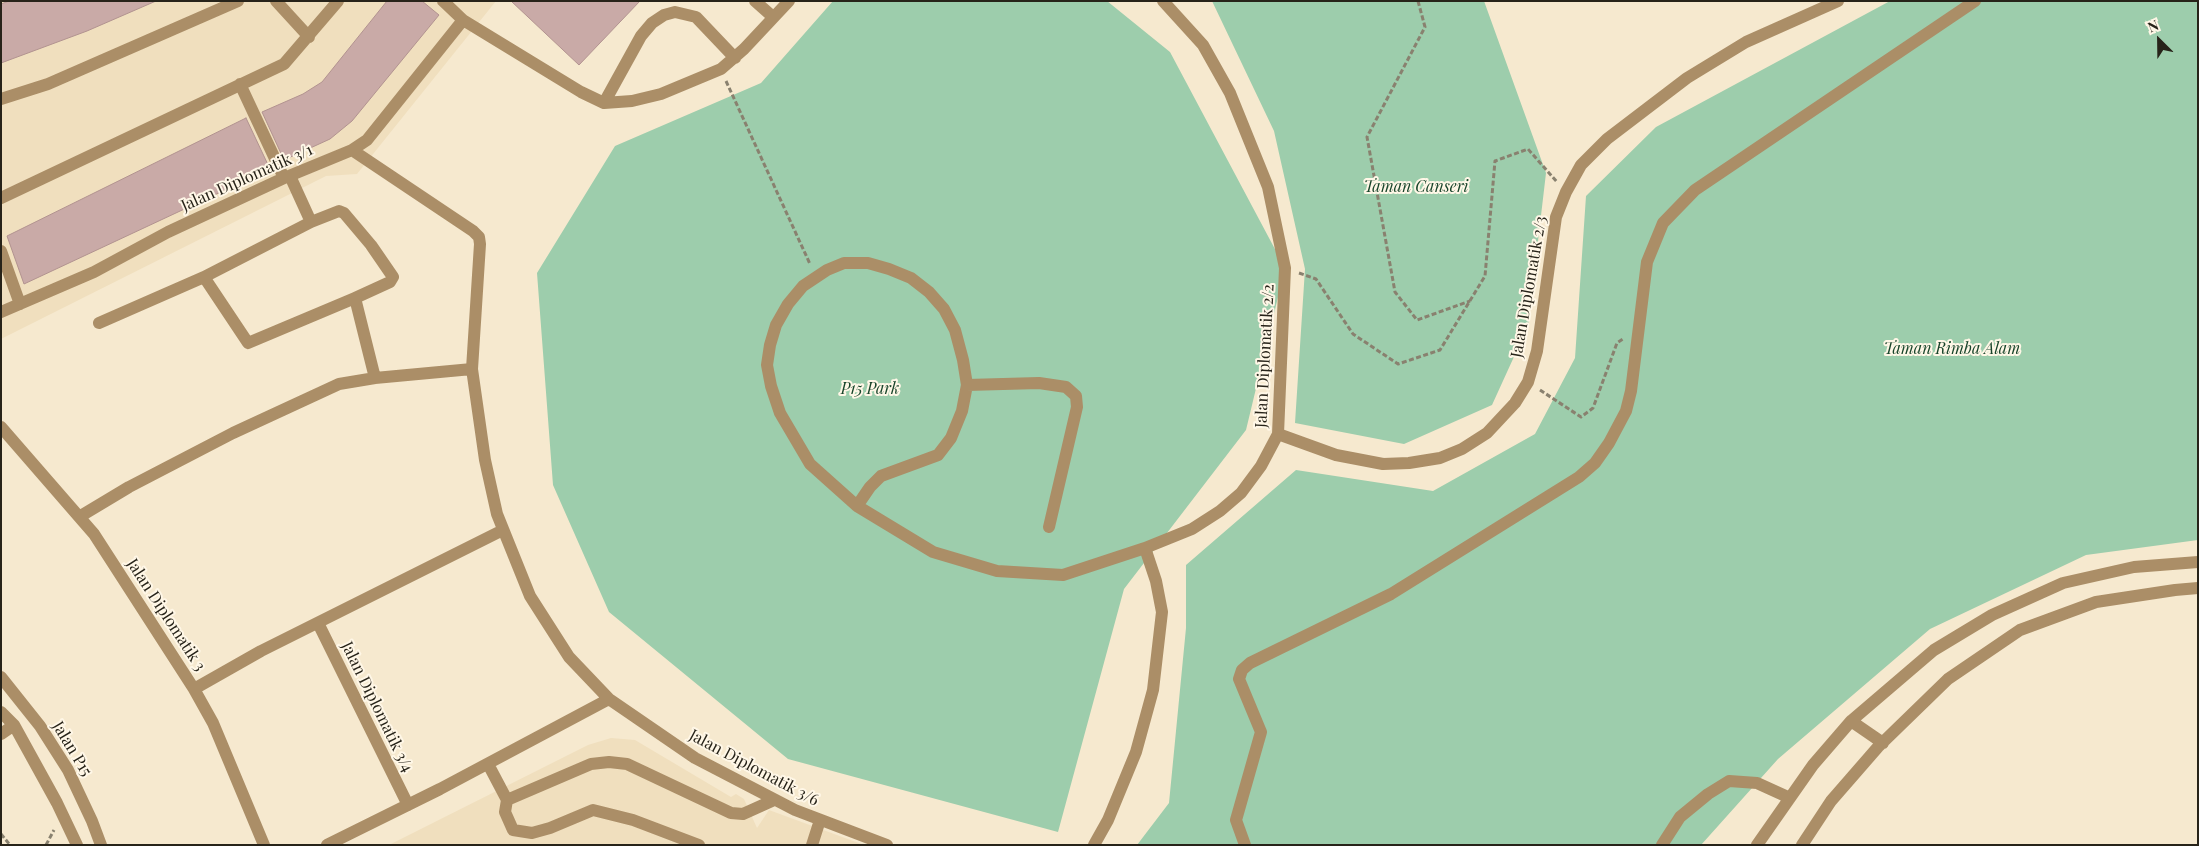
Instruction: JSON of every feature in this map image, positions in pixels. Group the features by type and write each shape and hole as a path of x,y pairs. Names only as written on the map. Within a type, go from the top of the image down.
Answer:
{"street":[{"path":"1,99 48,84 238,1"},
{"path":"276,1 309,37"},
{"path":"1,198 284,64 338,1"},
{"path":"443,1 463,20 581,92 604,103 632,101 660,94 721,69 735,58 789,1"},
{"path":"755,1 773,17"},
{"name":"Jalan Diplomatik 2/2","path":"857,506 870,487 882,476 938,455 951,438 962,411 967,385 955,330 944,309 929,292 911,278 882,267 860,263 844,263 826,270 803,286 788,304 776,325 770,345 767,364 771,386 780,413 810,464 857,506 933,552 996,571 1063,575 1145,548 1192,529 1220,511 1241,493 1260,466 1278,434 1285,268 1268,187 1230,93 1203,45 1163,1"},
{"name":"Jalan Diplomatik 2/3","path":"1278,434 1336,455 1382,464 1409,463 1440,458 1462,449 1487,433 1515,403 1528,382 1537,351 1556,217 1566,192 1581,165 1608,139 1687,78 1746,42 1838,1"},
{"path":"1245,845 1236,820 1261,732 1239,679 1242,670 1250,663 1391,594 1579,477 1595,463 1610,442 1626,410 1631,391 1647,262 1662,223 1695,190 1975,1"},
{"path":"604,103 627,58 641,36 652,23 664,15 675,12 696,17 735,58"},
{"name":"Jalan Diplomatik 3/1","path":"1,312 94,272 168,232 287,177 352,150 367,140 463,20"},
{"path":"240,84 311,222"},
{"name":"Jalan Diplomatik 3/6","path":"352,150 473,231 479,237 472,370 485,460 503,530 530,596 546,624 569,657 609,699 695,758 774,800 820,820 887,845"},
{"path":"99,323 204,277 311,222 339,211 344,213 391,272 392,277 390,282 355,298 248,342 204,277"},
{"path":"1,251 20,304"},
{"path":"355,298 375,378"},
{"path":"79,517 129,487 233,433 339,384 375,378 472,370"},
{"path":"967,385 1039,383 1066,387 1076,396 1077,407 1048,527"},
{"name":"Jalan Diplomatik 3","path":"1,427 94,534 194,689 214,723 264,845"},
{"path":"194,689 261,651 503,530"},
{"path":"1094,845 1108,820 1136,752 1153,690 1162,612 1156,581 1145,548"},
{"path":"1757,845 1813,765 1851,721 1934,650 1992,615 2064,583 2134,567 2198,562"},
{"path":"1802,845 1831,801 1883,743 1948,679 2020,630 2096,602 2198,588"},
{"name":"Jalan Diplomatik 3/4","path":"318,623 408,805"},
{"name":"Jalan P15","path":"1,677 40,726 68,770 101,845"},
{"path":"328,845 488,764 609,699"},
{"path":"1,712 14,725 57,803 77,845"},
{"path":"1851,721 1883,743"},
{"path":"1,734 14,725"},
{"path":"507,800 591,764 609,762 627,764 732,813 743,814 774,800"},
{"path":"488,764 507,800 506,812 513,830 532,833 550,828 593,810 633,820 699,845"},
{"path":"1662,845 1680,817 1708,794 1729,781 1757,782 1790,798"},
{"path":"812,845 820,820"}],"path":[{"path":"1418,1 1424,27 1367,137 1396,292 1417,320 1471,300"},
{"path":"721,69 816,277"},
{"path":"1285,268 1316,278 1353,334 1398,364 1440,350 1485,276 1495,162 1528,149 1566,192"},
{"path":"1528,382 1581,417 1593,408 1617,343 1638,329"},
{"path":"1,834 10,845"}],"shaded area":[{"path":"1,1 496,1 357,174 326,176 1,339"},
{"path":"611,738 635,740 731,797 736,794 744,799 757,828 769,810 864,845 389,845 588,745"}],"green space":[{"name":"P15 Park","path":"833,1 1107,1 1170,52 1285,268 1246,430 1124,589 1058,832 788,759 609,612 553,485 537,273 615,146 761,83"},
{"name":"Taman Canseri","path":"1212,1 1484,1 1546,173 1528,326 1492,405 1404,444 1295,423 1305,269 1274,131"},
{"name":"Taman Rimba Alam","path":"1890,1 2198,1 2198,540 2086,555 1930,629 1778,759 1701,845 1137,845 1169,803 1186,628 1186,565 1296,470 1433,491 1535,434 1575,358 1586,196 1656,127"}],"building":[{"path":"9,1 156,1 87,31 1,63 1,4"},
{"path":"387,1 422,1 439,15 352,121 330,139 284,160 262,112 303,94 322,82"},
{"path":"511,1 640,1 579,65"},
{"path":"246,118 270,169 24,284 7,236"}]}
